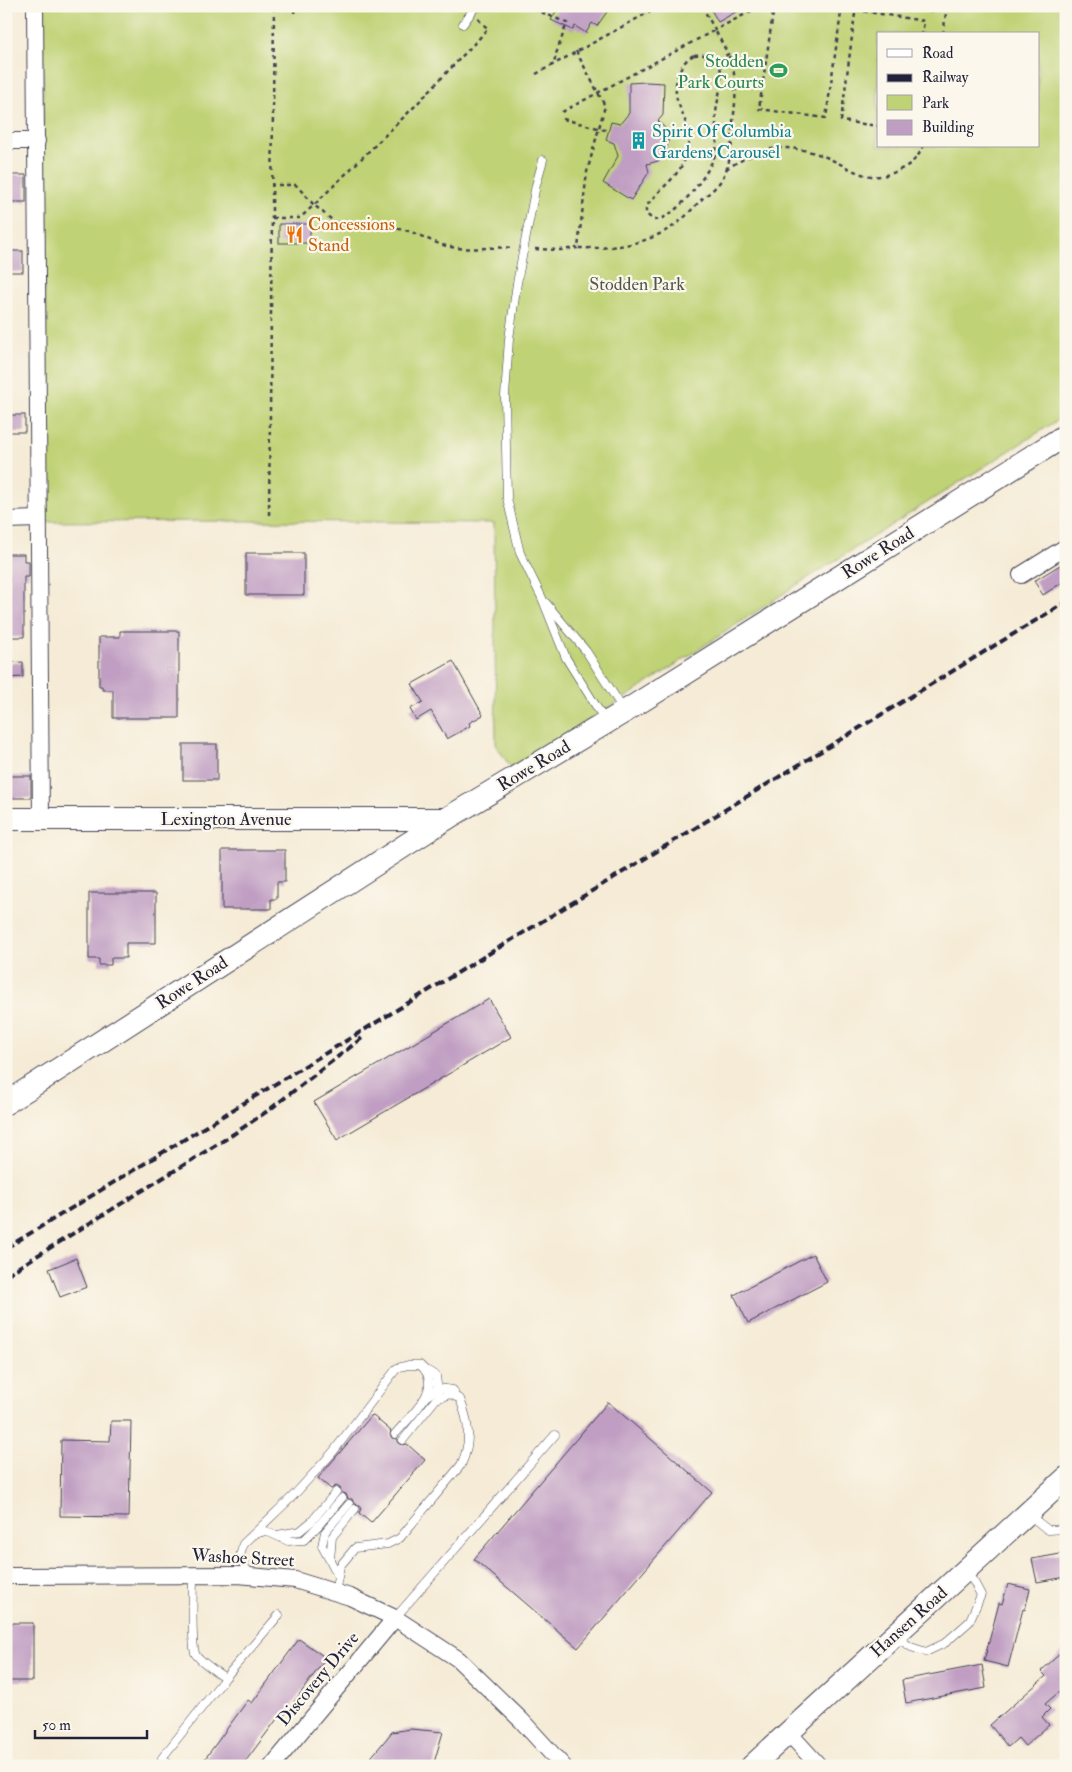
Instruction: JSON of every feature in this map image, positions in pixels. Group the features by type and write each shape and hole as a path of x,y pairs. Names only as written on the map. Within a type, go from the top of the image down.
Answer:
{"main road":[{"name":"Rowe Road","path":"6,1103 446,819 615,717 1066,435"},
{"name":"Lexington Avenue","path":"6,819 446,819"},
{"name":"Hansen Road","path":"752,1766 1066,1478"}],"street":[{"path":"35,6 41,820"},
{"path":"6,141 37,141"},
{"path":"6,520 38,519"},
{"path":"1021,574 1066,547"},
{"name":"Washoe Street","path":"6,1576 254,1576 295,1580 350,1597 395,1618 458,1659 521,1720 564,1766"},
{"name":"Discovery Drive","path":"272,1766 395,1618"},
{"path":"788,1732 819,1766"}],"lane":[{"path":"463,24 476,6"},
{"path":"543,160 536,185 517,284 509,339 505,396 507,498 520,553 542,598 566,658 615,717"},
{"path":"542,598 586,651 615,717"},
{"path":"254,1576 246,1569 240,1557 243,1544 294,1496 333,1452 397,1368 408,1365 420,1365 436,1376 438,1388 436,1399 403,1440"},
{"path":"427,1396 430,1385 428,1371"},
{"path":"335,1593 340,1566 355,1548 388,1544 400,1538 461,1466 467,1453 469,1432 465,1413 460,1399 453,1390 438,1388 427,1396 395,1434"},
{"path":"436,1399 450,1394 460,1399"},
{"path":"395,1618 556,1435"},
{"path":"277,1535 300,1531 312,1521 336,1492"},
{"path":"252,1534 266,1531 288,1541 304,1540 346,1501 325,1532 322,1546 338,1576"},
{"path":"330,1560 332,1537 355,1509"},
{"path":"1027,1513 1048,1530 1066,1529"},
{"path":"894,1636 912,1647 926,1652 945,1643 970,1622 981,1596 974,1582 965,1571"},
{"path":"193,1575 196,1653 225,1678"},
{"path":"171,1766 162,1758 225,1678 279,1615"}],"path":[{"path":"269,515 274,6"},
{"path":"294,13 295,6"},
{"path":"528,6 567,23 554,64"},
{"path":"536,74 660,6"},
{"path":"535,249 560,250 624,246 664,232 684,217 724,175 730,155 736,93 734,70 728,54 702,6"},
{"path":"562,112 757,8 756,6"},
{"path":"774,6 759,109 826,118 842,8 823,6"},
{"path":"897,6 932,12"},
{"path":"943,32 947,6"},
{"path":"877,126 841,121 856,8 924,20 922,32"},
{"path":"272,218 300,218 414,107 488,28"},
{"path":"576,51 605,106 585,183 578,248"},
{"path":"717,62 728,54"},
{"path":"694,55 711,57 717,62 722,78 716,111 716,151 712,164 700,184 672,211 659,220 650,219 646,214 646,207 677,174 688,150 688,130 677,96 677,80 681,67 684,62 694,55"},
{"path":"563,119 609,131"},
{"path":"726,169 751,155 785,148 812,152 854,172 870,176 884,176 898,171 911,163 920,154 922,148"},
{"path":"272,185 296,185 314,204 333,220 343,225 356,228 386,227 400,229 412,232 434,243 463,249 498,246 513,248"}],"green space":[{"name":"Stodden Park","path":"43,6 1066,6 1066,415 792,588 631,694 511,768 496,745 494,523 45,522"}],"building":[{"path":"559,6 611,6 597,26 592,23 586,33 575,26 573,30 551,20"},
{"path":"709,6 746,6 718,22"},
{"name":"Spirit Of Columbia Gardens Carousel","path":"629,83 664,83 663,115 658,121 666,129 668,141 666,152 658,161 647,164 649,172 631,200 603,183 618,156 614,143 606,140 611,122 620,124 629,113"},
{"path":"6,175 26,175 26,202 6,202"},
{"name":"Concessions Stand","path":"279,224 310,224 310,243 279,243"},
{"path":"6,251 23,251 23,272 6,272"},
{"path":"6,415 25,415 25,432 6,432"},
{"path":"246,553 304,553 304,595 246,595"},
{"path":"6,554 24,554 24,561 29,561 29,577 24,577 24,637 6,637 6,602 9,602 9,577 6,577"},
{"path":"1060,565 1066,575 1066,580 1043,595 1034,581"},
{"path":"120,631 179,631 179,718 113,718 113,690 102,690 102,686 99,686 99,637 120,637"},
{"path":"453,661 483,715 469,723 470,726 447,739 431,711 416,720 410,709 423,702 412,684"},
{"path":"23,662 23,677 6,678 6,663"},
{"path":"183,744 217,744 217,780 183,780"},
{"path":"6,776 31,776 31,798 6,798"},
{"path":"222,850 285,850 285,882 277,882 277,899 271,899 271,909 222,909"},
{"path":"89,893 156,893 156,943 126,943 126,958 111,958 111,965 99,965 99,959 89,959"},
{"path":"489,999 511,1037 337,1140 314,1102"},
{"path":"813,1254 827,1282 748,1323 734,1295"},
{"path":"76,1258 87,1287 60,1297 49,1269"},
{"path":"608,1402 712,1492 578,1648 474,1559"},
{"path":"372,1415 391,1431 390,1435 392,1438 398,1439 398,1442 402,1445 407,1444 425,1460 371,1523 359,1513 361,1509 359,1505 354,1504 352,1499 348,1499 340,1488 336,1486 331,1489 318,1478"},
{"path":"111,1421 131,1421 129,1517 60,1516 61,1440 110,1441"},
{"path":"1066,1553 1066,1577 1037,1582 1032,1559"},
{"path":"1008,1584 1030,1589 1008,1667 984,1661 999,1603 1002,1604"},
{"path":"6,1623 33,1623 33,1681 6,1681"},
{"path":"299,1639 326,1658 283,1717 280,1715 242,1766 212,1766 204,1760 248,1700 252,1703"},
{"path":"1066,1648 1066,1686 1045,1704 1050,1709 1042,1717 1049,1725 1025,1746 1018,1738 1008,1747 990,1725 1046,1676 1041,1671"},
{"path":"982,1665 986,1688 906,1703 902,1680"},
{"path":"411,1729 443,1732 433,1766 364,1766 392,1732"}],"railway":[{"path":"6,1248 1066,602"},
{"path":"6,1275 229,1137 269,1110 362,1038"}],"place":[{"name":"Stodden Park Courts","path":"778,71"},
{"name":"Spirit Of Columbia Gardens Carousel","path":"638,141"},
{"name":"Concessions Stand","path":"294,234"}]}
